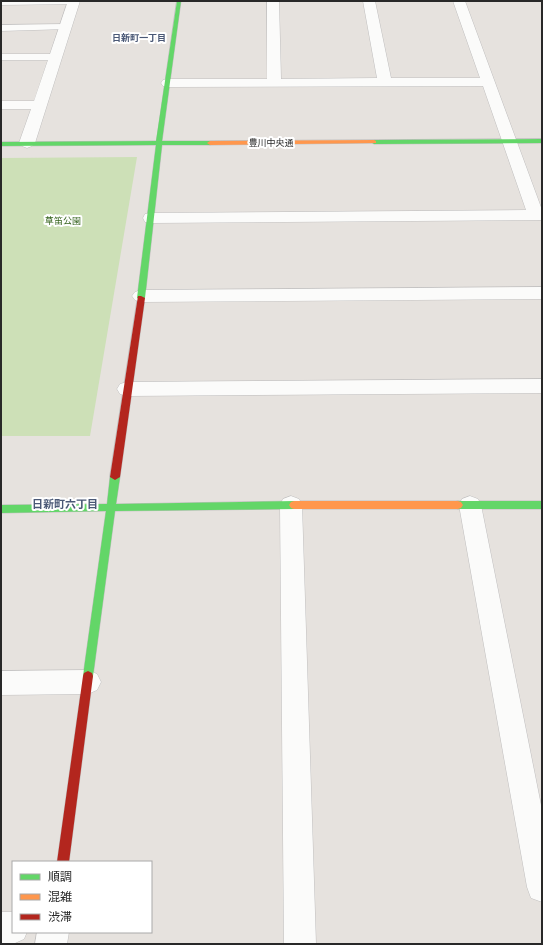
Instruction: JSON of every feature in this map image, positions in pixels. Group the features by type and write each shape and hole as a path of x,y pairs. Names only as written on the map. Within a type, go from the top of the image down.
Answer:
{"street":[{"path":"63,861 141,296 159,143 179,1"},
{"path":"274,1 274,83"},
{"path":"369,1 385,82"},
{"path":"151,218 539,216 508,141 459,1"},
{"path":"27,143 38,105 74,2"},
{"path":"168,83 487,82"},
{"path":"1,104 38,105"},
{"name":"豊川中央通","path":"1,144 542,141"},
{"path":"141,296 542,294"},
{"path":"127,389 542,386"},
{"path":"291,505 300,944"},
{"path":"1,509 291,505 542,505"},
{"path":"470,505 542,887"},
{"path":"1,683 88,682"},
{"path":"1,928 12,928"},
{"path":"51,944 53,933"}],"lane":[{"path":"1,3 74,2"},
{"path":"1,28 65,27"},
{"path":"1,57 55,57"}],"green space":[{"name":"草笛公園","path":"137,157 90,436 1,436 1,158"}],"traffic: fast":[{"path":"141,298 159,143 179,1"},
{"path":"374,142 542,141"},
{"path":"1,144 210,143"},
{"path":"88,676 115,477"},
{"path":"1,509 294,505"},
{"path":"458,505 542,505"}],"traffic: slow":[{"path":"210,143 374,142"},
{"path":"294,505 458,505"}],"traffic: jam":[{"path":"115,477 141,298"},
{"path":"63,861 88,676"}],"district":[{"name":"日新町一丁目","path":"139,38"},
{"name":"日新町六丁目","path":"65,504"}]}
